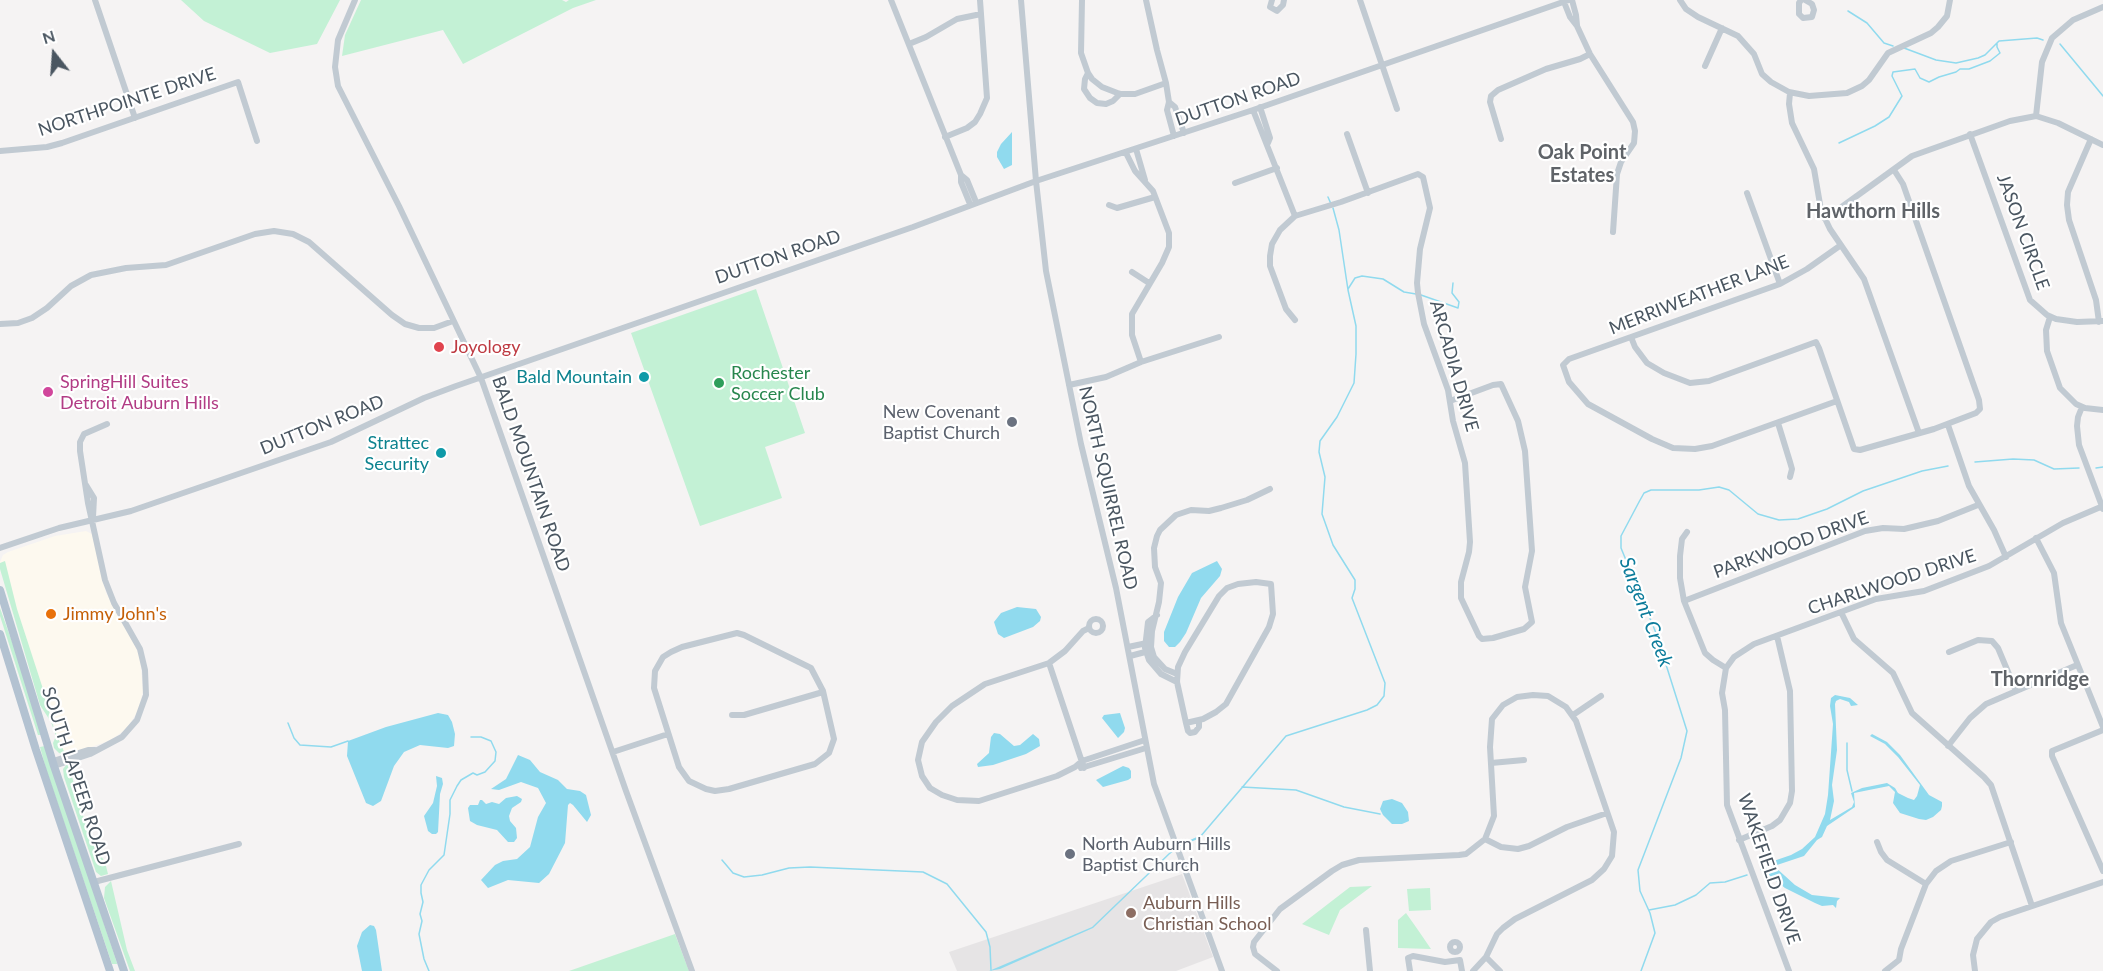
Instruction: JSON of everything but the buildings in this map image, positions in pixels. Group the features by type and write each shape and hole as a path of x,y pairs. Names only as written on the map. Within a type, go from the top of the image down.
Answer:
{"main road":[{"name":"SOUTH LAPEER ROAD","path":"0,590 46,740 124,971"},
{"name":"SOUTH LAPEER ROAD","path":"0,634 110,971"},
{"path":"33,737 39,742 46,740"},
{"path":"110,971 117,967 124,971"}],"street":[{"path":"95,0 135,118"},
{"name":"BALD MOUNTAIN ROAD","path":"355,0 338,40 336,79 481,378 692,971"},
{"path":"891,0 962,182 973,203"},
{"path":"945,136 958,133 975,122 987,98 980,0"},
{"name":"NORTH SQUIRREL ROAD","path":"1021,0 1035,181 1046,271 1069,385 1128,646 1146,748 1155,784 1222,971"},
{"path":"1082,0 1081,54 1088,73 1102,87 1120,94 1135,94 1166,83"},
{"path":"1146,0 1166,83 1169,102 1167,110 1174,136"},
{"path":"1272,0 1270,7 1277,11 1284,5 1284,0"},
{"path":"1360,0 1397,109"},
{"path":"1680,0 1686,9 1738,36 1745,42 1767,79 1790,93 1809,96 1853,91 1869,80 1888,53 1931,33 1938,27 1947,16 1950,0"},
{"path":"1568,1 1590,54 1633,122 1635,131 1634,143 1621,162 1617,174 1613,232"},
{"name":"DUTTON ROAD","path":"0,548 59,528 131,511 331,442 424,398 913,227 1035,181 1257,109 1568,1"},
{"path":"2036,116 2042,62 2052,38 2073,20 2103,7"},
{"path":"909,45 957,19 981,14"},
{"path":"1705,66 1722,28"},
{"path":"1501,139 1490,102 1491,96 1498,90 1546,69 1590,54"},
{"path":"1088,73 1084,89 1097,103 1113,102 1120,94"},
{"name":"NORTHPOINTE DRIVE","path":"0,151 54,145 238,82 257,141"},
{"path":"1790,93 1792,123 1814,169 1821,210 1864,279 1919,433"},
{"path":"1169,102 1175,107 1184,133"},
{"path":"1257,109 1264,140 1268,143 1295,216"},
{"path":"1825,219 1919,153 2010,121 2036,116 2058,123 2103,145"},
{"path":"1295,320 1286,309 1272,275 1270,256 1272,244 1280,230 1295,216 1368,193 1347,134"},
{"name":"JASON CIRCLE","path":"1970,134 2025,288 2034,304 2050,317"},
{"path":"2091,139 2068,192 2067,205 2069,220 2101,321 2066,321 2050,317 2047,322 2046,344 2050,364 2060,388 2076,404 2103,410"},
{"path":"1136,149 1145,181"},
{"path":"1126,153 1135,171 1145,181 1155,197 1169,233 1169,247 1132,314 1132,335 1142,362"},
{"path":"1235,183 1277,168"},
{"path":"1631,337 1635,348 1647,363 1664,373 1690,383 1709,381 1816,342 1854,450 1948,425 1976,413 1980,410 1980,405 1903,183 1894,170"},
{"name":"ARCADIA DRIVE","path":"1368,193 1418,174 1423,177 1430,208 1420,249 1418,293 1424,324 1450,400 1454,426 1465,463 1470,533 1469,552 1461,582 1461,598 1479,636 1482,639 1492,638 1524,629 1531,623 1525,596 1532,551 1525,451 1518,421 1501,384 1450,400"},
{"path":"1747,193 1780,284"},
{"path":"1109,206 1117,208 1155,197"},
{"path":"0,324 18,323 32,318 71,286 91,275 126,268 166,265 255,234 274,231 293,234 309,243 405,324 419,328 434,328 453,321"},
{"name":"MERRIWEATHER LANE","path":"1778,423 1712,446 1684,449 1666,446 1588,404 1569,382 1563,365 1569,359 1780,284 1841,245"},
{"path":"1132,272 1149,283"},
{"path":"1069,385 1106,377 1142,362 1219,336"},
{"path":"1790,477 1792,469 1778,423 1837,401"},
{"path":"2082,407 2077,426 2079,445 2103,508 2063,523 2036,538 2054,573 2059,616 2103,729 2052,751 2052,756 2103,871"},
{"path":"54,764 90,754 114,742 133,726 146,695 144,663 137,642 109,592 93,520 94,498 86,485 80,442 87,432 107,424"},
{"path":"1948,425 1969,486 1978,505 1992,524 2006,557"},
{"path":"1177,681 1161,674 1149,660 1148,622 1157,614 1161,583 1155,567 1154,542 1160,530 1176,515 1191,510 1209,511 1221,508 1247,500 1270,489"},
{"name":"PARKWOOD DRIVE","path":"1684,601 1865,531 1883,528 1904,529 1938,521 1978,505"},
{"path":"1687,532 1682,539 1680,549 1680,578 1684,601 1705,653 1726,668"},
{"name":"CHARLWOOD DRIVE","path":"1726,668 1743,650 1876,599 1924,591 1989,566 2036,538"},
{"path":"1186,723 1216,712 1226,704 1269,627 1273,614 1271,584 1256,582 1227,588 1219,596 1185,652 1178,667 1177,681 1186,723 1190,733 1195,732 1199,727 1199,720"},
{"path":"1841,612 1854,639 1893,673 1912,713 1991,785 2032,906"},
{"path":"1089,628 1049,663 985,684 952,706 936,722 922,742 918,754 920,771 926,782 936,792 957,800 972,802 992,798 1057,776 1145,740"},
{"path":"730,634 744,634 805,664 815,672 834,731 832,747 814,764 715,791 689,781 679,767 668,734 653,680 658,663 663,657 682,647 730,634"},
{"path":"1739,840 1772,826 1786,812 1790,803 1792,791 1791,691 1777,636"},
{"path":"1949,652 1978,640 1992,641 1998,648 2016,691"},
{"path":"1128,646 1147,643"},
{"path":"1130,656 1149,651"},
{"path":"1149,651 1165,669 1177,674"},
{"path":"1049,663 1083,764"},
{"path":"1948,746 1978,709 1991,701 2078,665"},
{"name":"WAKEFIELD DRIVE","path":"1726,668 1722,693 1725,710 1725,799 1789,971"},
{"path":"732,715 744,715 823,692"},
{"path":"1276,971 1256,954 1253,947 1254,942 1280,909 1332,871 1359,860 1466,854 1485,839 1494,816 1490,747 1492,719 1496,711 1508,701 1527,695 1541,695 1560,703 1573,715 1614,832 1612,855 1604,869 1592,880 1508,924 1497,934 1486,957 1473,971"},
{"path":"1573,715 1601,696"},
{"path":"613,752 668,734"},
{"path":"1113,754 1146,748"},
{"path":"1491,763 1524,760"},
{"path":"1485,839 1501,847 1518,849 1567,827 1607,813"},
{"path":"1877,842 1887,860 1926,884"},
{"path":"1885,971 1899,960 1926,884 1936,871 1951,861 2011,842"},
{"path":"94,882 239,844"},
{"path":"1975,971 1974,948 1982,930 1991,922 2103,882"},
{"path":"1366,930 1370,971"},
{"path":"1459,950 1462,971"},
{"path":"1410,971 1408,958 1413,956 1445,962 1460,960"},
{"path":"1486,957 1500,971"}],"shaded area":[{"path":"86,531 92,534 106,593 135,645 140,659 143,691 138,711 126,729 111,740 66,756 54,743 57,736 53,722 42,706 0,562 3,555 8,552 55,536"},
{"name":"Auburn Hills Christian School","path":"1182,874 1213,957 1176,971 957,971 949,952"}],"green space":[{"path":"181,0 340,0 317,44 270,53 204,21"},
{"path":"361,0 562,0 566,2 596,0 573,8 463,64 443,30 342,56 345,35"},
{"name":"Rochester Soccer Club","path":"756,289 805,433 765,447 782,498 700,526 631,333"},
{"path":"5,561 17,609 54,729 66,756 54,748 53,743 56,736 51,722 40,705 0,569 0,563"},
{"path":"0,608 41,735 38,735 0,616"},
{"path":"45,746 117,964 112,964 46,769 40,747"},
{"path":"68,763 90,840 105,862 108,874 101,876 96,872 64,777 63,769"},
{"path":"111,881 127,950 135,971 130,971 104,898 105,887"},
{"path":"1372,886 1340,910 1329,935 1302,924 1350,887"},
{"path":"1430,888 1431,910 1409,911 1407,889"},
{"path":"1406,913 1431,949 1398,948 1398,920"},
{"path":"675,934 689,971 569,971"}],"water":[{"path":"1012,132 1012,165 1004,169 997,157 997,152"},
{"path":"1217,561 1222,569 1220,576 1201,598 1180,642 1175,647 1169,647 1164,641 1164,632 1178,597 1192,573"},
{"path":"1017,607 1036,609 1041,617 1040,621 1033,627 1004,638 998,634 994,622 1001,613"},
{"path":"1835,695 1850,698 1858,705 1851,706 1849,702 1840,699 1835,704 1837,750 1832,785 1834,801 1830,820 1852,807 1854,802 1851,793 1862,788 1887,783 1908,798 1914,800 1917,796 1920,785 1898,757 1885,744 1870,736 1872,734 1887,742 1900,755 1929,795 1942,802 1941,810 1926,820 1900,813 1893,803 1895,792 1889,786 1854,793 1855,807 1827,826 1822,837 1804,856 1774,866 1795,885 1812,895 1840,898 1836,908 1833,905 1822,906 1785,888 1767,871 1760,870 1762,865 1802,849 1815,837 1825,814 1833,724 1830,706 1831,698"},
{"path":"438,713 448,715 452,722 455,734 454,746 448,748 420,745 404,752 394,766 381,801 373,806 366,803 347,756 348,741 386,727"},
{"path":"1120,713 1125,728 1118,738 1102,718 1104,715"},
{"path":"994,733 1000,734 1014,746 1020,745 1033,734 1039,739 1040,746 1026,754 993,765 978,767 977,764 989,753 991,737"},
{"path":"518,755 530,760 540,772 558,780 567,789 580,791 586,795 591,815 587,822 573,805 570,803 568,805 565,843 549,874 539,883 508,880 488,888 481,880 495,865 517,859 530,847 538,817 546,803 538,788 521,782 499,790 491,789 506,779"},
{"path":"1123,766 1131,771 1131,778 1128,780 1103,787 1096,780"},
{"path":"436,776 442,778 443,784 440,794 438,832 432,834 428,831 424,816 433,803 437,786"},
{"path":"517,796 522,799 521,802 512,808 509,816 516,828 517,838 514,842 508,842 497,830 470,821 468,808 470,805 478,805 480,800 486,804 492,802 499,804 506,798"},
{"path":"1392,799 1402,803 1408,812 1409,821 1392,824 1383,815 1380,809 1383,801"},
{"path":"1199,836 1198,839 1180,846 1170,854 1093,928 1000,969 989,971 1092,927 1169,853 1179,845"},
{"path":"370,925 376,930 382,971 362,971 357,946 362,932"}],"waterway":[{"path":"1848,11 1867,23 1884,43 1893,46"},
{"path":"1904,48 1936,60 1956,63 1985,55 1999,41 2037,38 2043,40"},
{"path":"1839,143 1889,117 1902,96 1892,76 1893,72 1915,69 1920,78 1929,82 1960,69 1969,69 1990,61 2000,53 1997,43"},
{"path":"2060,44 2103,96"},
{"path":"1328,197 1331,204"},
{"path":"1200,837 1286,736 1367,710 1377,705 1384,696 1385,683 1352,598 1355,580 1333,545 1322,514 1325,477 1319,452 1320,441 1337,417 1354,383 1356,354 1356,326 1333,208"},
{"path":"1348,289 1355,278 1362,276 1383,279 1404,292 1416,294"},
{"path":"1421,295 1458,308 1459,302 1452,293 1453,283"},
{"name":"Sargent Creek","path":"1975,462 2034,460 2054,469 2079,468"},
{"name":"Sargent Creek","path":"1641,971 1655,933 1650,913 1640,891 1638,870 1681,758 1687,731 1656,633 1621,548 1621,536 1644,493 1651,490 1699,490 1719,487 1729,490 1758,514 1779,520 1798,519 1827,509 1863,491 1922,471 1948,466"},
{"name":"Sargent Creek","path":"2096,468 2103,467"},
{"path":"288,723 294,738 300,745 331,747 348,741"},
{"path":"429,971 419,934 423,902 421,885 429,870 444,855 450,800 457,786 461,780 473,773 477,775 485,772 495,761 496,752 491,741 481,737 471,737"},
{"path":"1847,743 1847,770 1852,791"},
{"path":"1242,787 1296,790 1344,807 1380,814"},
{"path":"722,860 733,873 744,877 789,868 810,867 923,872 947,884 986,932 990,947 991,970"},
{"path":"1649,910 1675,905 1696,895 1710,883 1725,882 1747,875"}],"place":[{"name":"Joyology","path":"439,347"},
{"name":"Bald Mountain","path":"644,377"},
{"name":"Rochester Soccer Club","path":"719,383"},
{"name":"SpringHill Suites Detroit Auburn Hills","path":"48,392"},
{"name":"New Covenant Baptist Church","path":"1012,422"},
{"name":"Strattec Security","path":"441,453"},
{"name":"Jimmy John's","path":"51,614"},
{"name":"North Auburn Hills Baptist Church","path":"1070,854"},
{"name":"Auburn Hills Christian School","path":"1131,913"}],"district":[{"name":"Oak Point Estates","path":"1582,164"},
{"name":"Hawthorn Hills","path":"1873,212"},
{"name":"Thornridge","path":"2040,680"}]}
